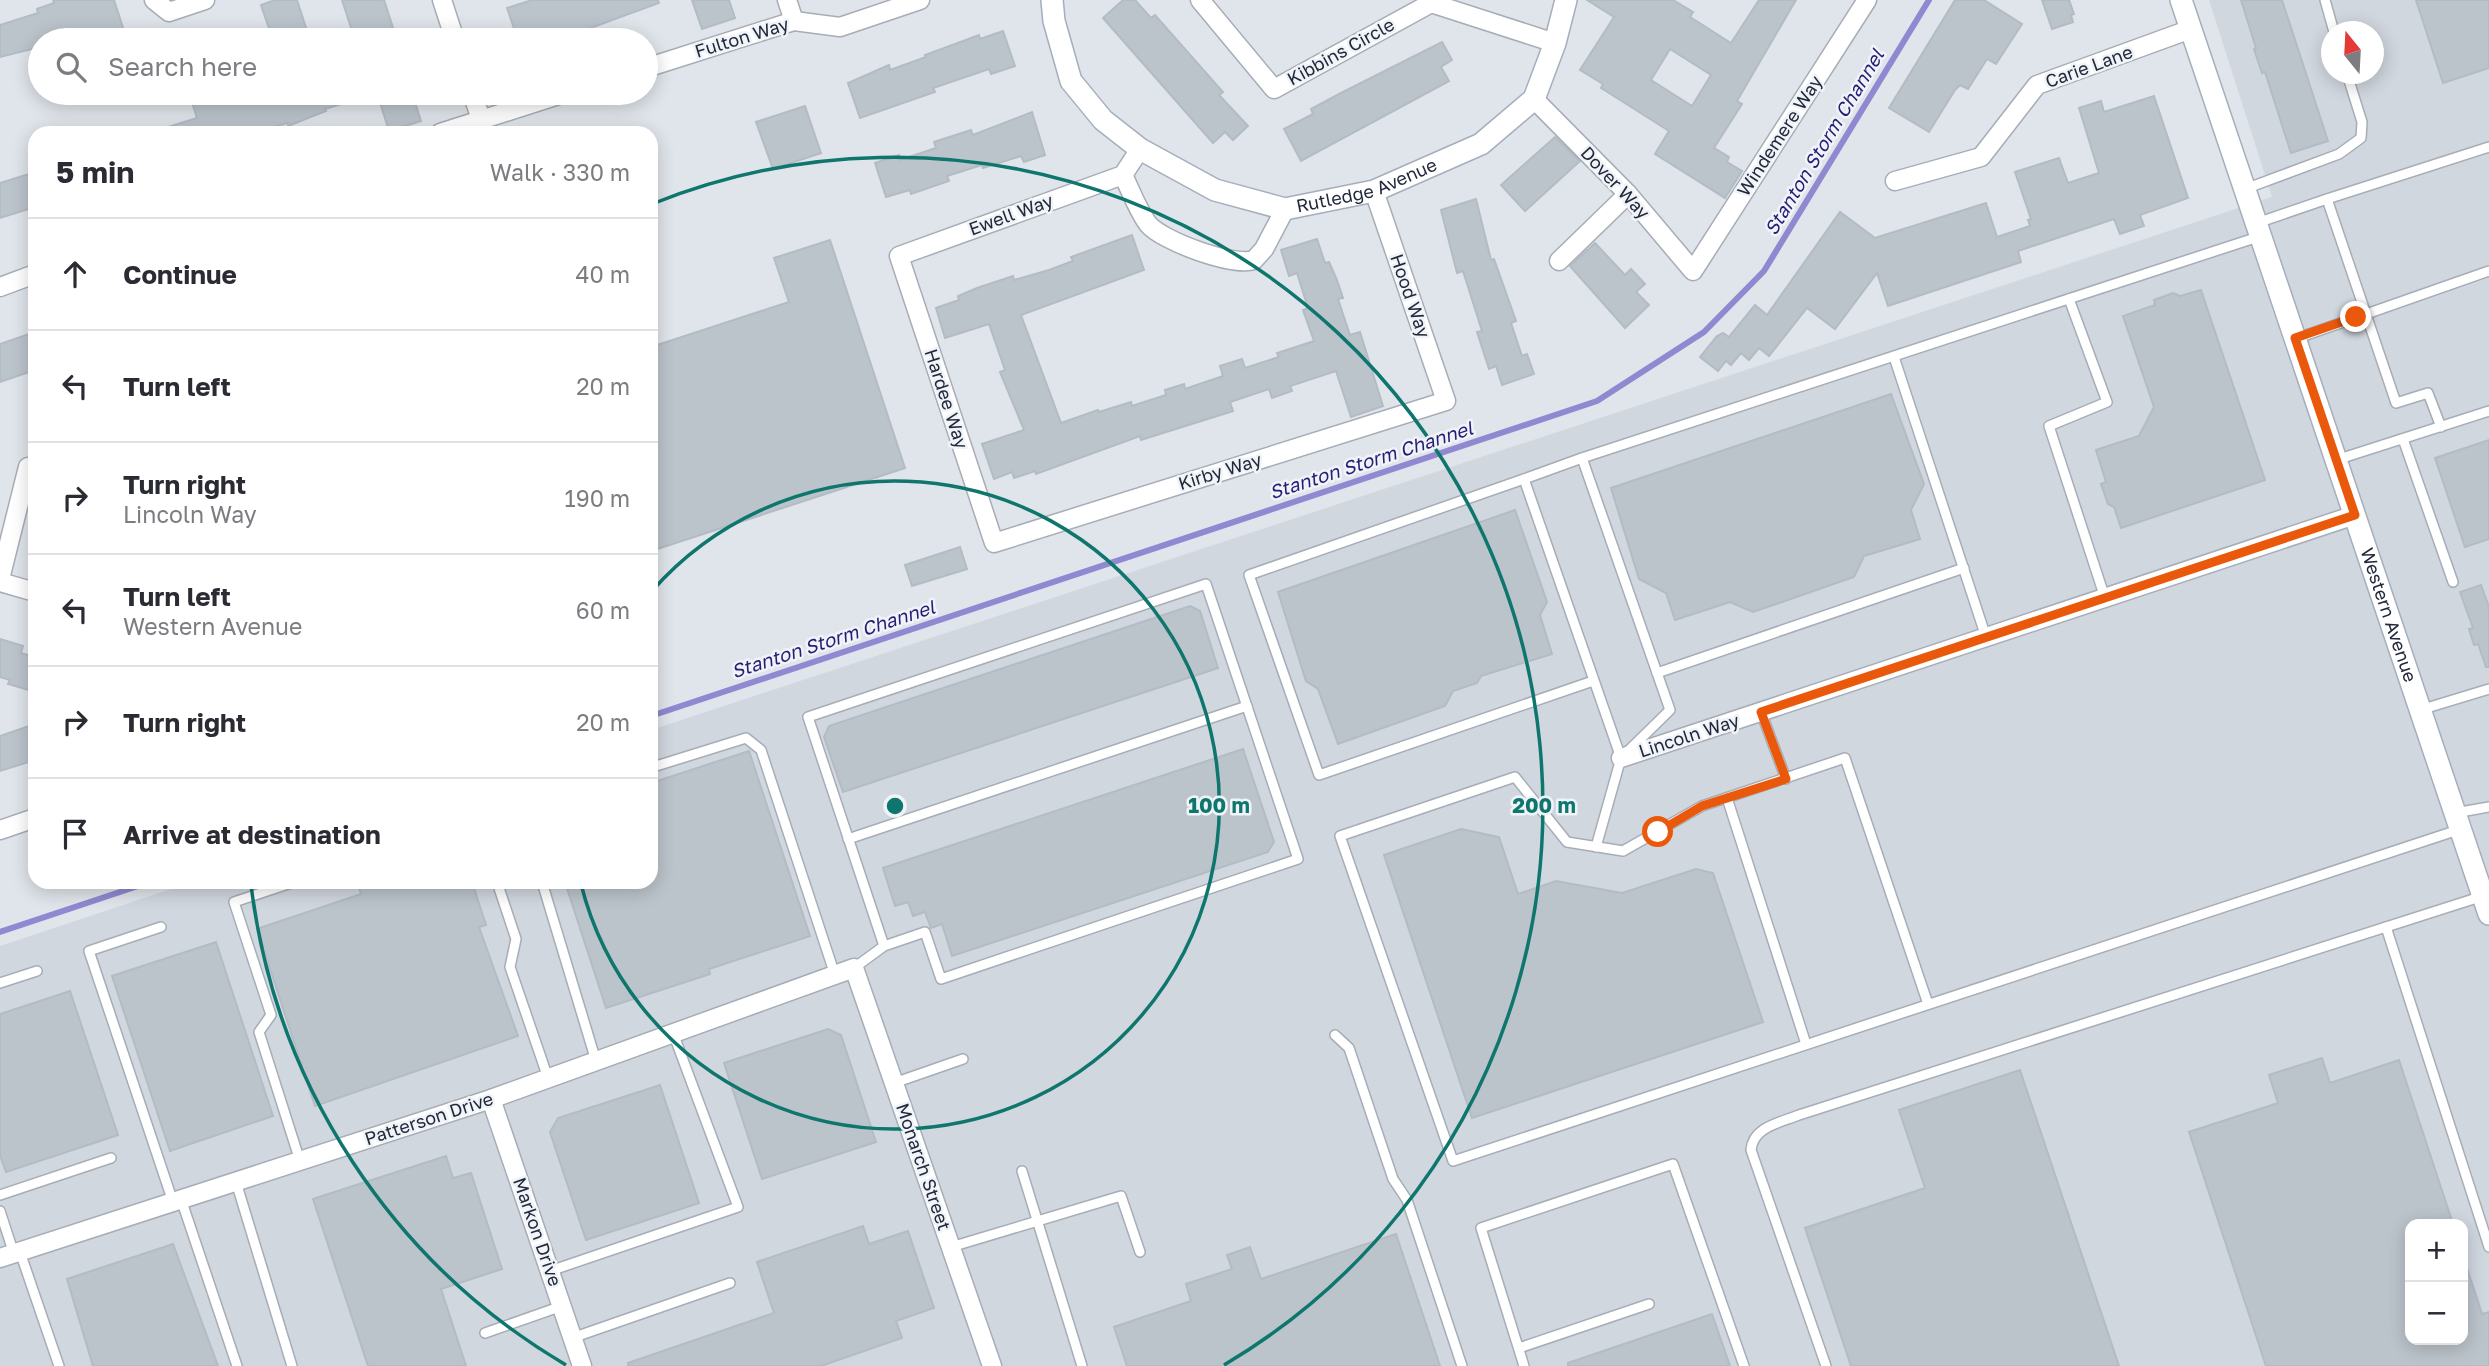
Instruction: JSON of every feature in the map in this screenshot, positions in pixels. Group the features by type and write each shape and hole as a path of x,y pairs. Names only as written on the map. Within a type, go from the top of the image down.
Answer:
{"street":[{"path":"161,6 205,0"},
{"path":"442,0 451,28"},
{"path":"787,0 794,21"},
{"name":"Fulton Way","path":"658,64 794,21 841,27 920,0"},
{"name":"Rutledge Avenue","path":"1052,0 1054,21 1071,82 1103,120 1140,149 1215,190 1285,209 1374,191 1481,144 1534,99 1555,43 1566,0"},
{"name":"Kibbins Circle","path":"1200,0 1274,89 1431,3 1555,43"},
{"name":"Windemere Way","path":"1693,271 1867,0"},
{"name":"Western Avenue","path":"2181,0 2486,905"},
{"name":"Carie Lane","path":"1895,181 1981,158 2037,85 2191,29"},
{"name":"Dover Way","path":"1534,99 1628,194 1693,271"},
{"path":"476,105 481,119"},
{"path":"460,126 526,105"},
{"path":"1140,149 1123,175 1149,224 1158,233 1213,256 1254,260 1264,249 1285,209"},
{"name":"Ewell Way","path":"898,256 1123,175"},
{"name":"Hood Way","path":"1374,191 1447,401"},
{"path":"1559,261 1628,194"},
{"name":"Hardee Way","path":"898,256 994,543"},
{"path":"0,287 28,277"},
{"name":"Kirby Way","path":"994,543 1447,401"},
{"path":"27,467 0,580 28,590"},
{"name":"Lincoln Way","path":"1621,758 2355,515"},
{"path":"0,830 28,820"},
{"name":"Patterson Drive","path":"11,1255 491,1099 854,968"},
{"name":"Monarch Street","path":"854,968 992,1366"},
{"name":"Markon Drive","path":"491,1099 582,1366"}],"lane":[{"path":"2325,0 2331,21"},
{"path":"2245,190 2339,154 2361,138 2362,122 2350,84"},
{"path":"1593,681 1319,775 1249,575 1582,458 2069,299 2258,229 2327,199 2489,147"},
{"path":"2327,199 2396,403 2428,393 2441,427"},
{"path":"2295,338 2489,271"},
{"path":"2069,299 2106,402 2049,426 2105,598"},
{"path":"1894,357 1986,637"},
{"path":"2336,460 2489,411"},
{"path":"2403,439 2453,582"},
{"path":"1582,458 1670,710 1621,758 1596,847"},
{"path":"1524,479 1621,758"},
{"path":"1657,673 1964,568"},
{"path":"854,968 884,946 925,932 941,979 1298,859 1206,584 808,717 884,946"},
{"path":"2420,710 2489,689"},
{"path":"848,839 1247,706"},
{"path":"1761,712 1786,779"},
{"path":"658,765 746,738 761,750 835,975"},
{"path":"1928,1004 1846,758 1702,806 1623,851 1567,842 1515,777 1340,836 1453,1161 1928,1004 2458,821 2489,807"},
{"path":"1727,798 1807,1044"},
{"path":"273,889 234,902 271,1015 259,1032 300,1161"},
{"path":"499,889 516,939 510,967 548,1078"},
{"path":"544,889 596,1061"},
{"path":"1826,1366 1751,1150 1752,1139 1759,1132 1799,1115 2386,927 2486,905"},
{"path":"160,927 89,951 237,1366"},
{"path":"2386,927 2489,1247"},
{"path":"0,983 37,971"},
{"path":"550,1271 738,1207 673,1033"},
{"path":"1335,1035 1349,1048 1393,1179 1407,1200 1462,1366"},
{"path":"894,1083 963,1059"},
{"path":"0,1195 111,1158"},
{"path":"1524,1366 1481,1228 1673,1164 1744,1366"},
{"path":"1021,1171 1082,1366"},
{"path":"236,1182 292,1366"},
{"path":"951,1247 1121,1196 1140,1252"},
{"path":"0,1211 11,1255 59,1366"},
{"path":"572,1338 730,1283"},
{"path":"1518,1348 1649,1304"},
{"path":"485,1333 562,1306"}],"shaded area":[{"path":"2209,0 2489,0 2489,1366 0,1366 0,946 171,889 658,889 658,728 2272,197"}],"building":[{"path":"53,0 114,0 123,28 28,28 28,50 0,57 0,25 38,13 37,9 54,3"},
{"path":"275,0 297,0 306,28 269,28 261,5"},
{"path":"342,0 384,0 393,28 351,28"},
{"path":"532,0 658,0 659,3 591,28 514,28 507,8"},
{"path":"692,0 729,0 735,18 702,29"},
{"path":"1123,0 1135,0 1151,18 1155,15 1223,92 1219,95 1248,126 1233,140 1225,132 1213,143 1103,18"},
{"path":"1587,0 1673,0 1693,12 1690,17 1731,43 1759,0 1796,0 1737,101 1742,104 1714,148 1729,157 1727,162 1742,171 1725,198 1655,154 1669,131 1601,88 1603,84 1580,70 1614,17","holes":["1670,49 1711,75 1692,106 1651,80"]},
{"path":"1955,0 1984,0 2022,24 1996,64 1987,59 1968,89 1960,85 1955,90 1929,132 1889,108"},
{"path":"2042,0 2069,0 2074,14 2071,15 2073,22 2052,29"},
{"path":"2241,0 2282,0 2328,141 2291,153 2265,72 2262,73 2254,49 2256,48"},
{"path":"2416,0 2489,0 2489,68 2443,83"},
{"path":"1003,31 1015,66 991,74 989,69 933,88 935,92 860,118 848,83 889,65 890,70 979,35 980,39"},
{"path":"1442,42 1452,60 1441,67 1449,81 1301,161 1284,129 1313,114 1311,109"},
{"path":"2154,96 2188,198 2140,215 2144,226 2120,234 2114,219 2018,251 2021,262 1888,306 1877,273 1835,329 1807,308 1769,356 1759,348 1749,360 1741,353 1731,365 1726,361 1718,371 1700,357 1717,336 1723,333 1729,337 1755,305 1767,315 1840,212 1875,238 1986,203 1997,237 2030,226 2028,220 2031,219 2015,172 2059,158 2068,183 2099,173 2079,108 2101,101 2104,112"},
{"path":"193,105 338,105 288,126 288,123 277,126 172,126 197,118"},
{"path":"381,105 416,105 421,121 405,126 387,126"},
{"path":"805,106 821,153 773,169 756,122"},
{"path":"1032,112 1045,155 1024,162 1021,156 983,168 982,165 947,176 949,181 911,194 910,190 886,197 875,163 899,155 900,160 936,148 934,142 971,130 973,135"},
{"path":"1555,137 1580,161 1525,211 1501,185"},
{"path":"28,174 28,209 0,218 0,183"},
{"path":"1476,199 1491,260 1494,259 1516,321 1511,323 1522,356 1527,354 1534,374 1502,385 1496,366 1489,369 1477,332 1482,331 1463,271 1457,273 1441,210"},
{"path":"1132,235 1144,270 1021,315 1061,423 1131,402 1132,406 1166,395 1165,390 1184,384 1185,389 1223,376 1220,366 1242,359 1245,368 1279,357 1277,353 1314,341 1303,310 1308,308 1297,273 1289,276 1281,250 1317,239 1325,263 1329,262 1337,280 1343,298 1338,299 1350,335 1360,332 1383,406 1351,417 1336,371 1290,386 1292,391 1272,398 1269,389 1230,402 1233,411 1141,440 1140,436 1036,474 1035,471 1014,478 1012,472 994,479 982,444 1024,430 1000,372 1005,370 989,324 945,338 936,308 959,300 958,296 977,288 1013,276 1014,280 1049,270 1073,261 1071,257"},
{"path":"830,240 905,468 658,549 658,345 789,302 774,258"},
{"path":"1595,243 1625,275 1631,269 1645,284 1636,292 1649,305 1625,328 1570,266"},
{"path":"2201,290 2265,480 2121,528 2114,507 2108,504 2101,484 2106,482 2096,450 2139,436 2154,407 2123,316 2155,305 2154,300 2173,293 2180,296"},
{"path":"28,334 28,372 0,382 0,344"},
{"path":"1891,394 1924,484 1911,510 1920,539 1864,556 1854,577 1753,612 1730,602 1675,620 1666,593 1639,579 1611,488"},
{"path":"2489,440 2489,539 2465,547 2435,458"},
{"path":"1515,510 1547,602 1540,615 1552,654 1481,676 1477,683 1453,691 1445,706 1338,744 1318,689 1306,681 1278,592"},
{"path":"960,547 967,569 912,586 905,565"},
{"path":"2481,585 2489,607 2489,667 2486,667 2478,644 2474,645 2469,629 2473,628 2460,592"},
{"path":"1190,606 1200,611 1218,668 843,792 824,737 829,726"},
{"path":"0,639 23,646 21,653 28,655 28,690 8,684 10,680 0,677"},
{"path":"28,726 28,762 0,771 0,736"},
{"path":"1243,749 1274,842 1268,852 952,956 942,924 931,928 925,912 913,916 908,902 895,906 883,868"},
{"path":"749,751 810,936 709,969 710,974 606,1008 567,889 658,889 658,781"},
{"path":"1461,829 1499,837 1518,894 1556,881 1622,893 1696,869 1713,873 1763,1022 1472,1118 1384,855"},
{"path":"359,889 474,889 486,925 479,927 518,1036 315,1106 257,929 361,894"},
{"path":"216,942 273,1116 170,1151 112,976"},
{"path":"70,991 118,1135 6,1172 0,1155 0,1014"},
{"path":"828,1029 841,1035 876,1142 762,1179 724,1063"},
{"path":"2322,1058 2330,1083 2399,1060 2451,1219 2405,1219 2405,1345 2468,1345 2468,1271 2482,1314 2489,1312 2489,1366 2266,1366 2189,1132 2278,1103 2269,1075"},
{"path":"2020,1070 2119,1366 1851,1366 1805,1228 1925,1188 1899,1110"},
{"path":"660,1085 699,1203 586,1240 550,1132 558,1118"},
{"path":"446,1156 453,1178 471,1173 502,1269 441,1289 466,1366 368,1366 313,1199"},
{"path":"863,1226 869,1244 908,1231 934,1308 896,1321 902,1338 821,1366 628,1366 628,1363 774,1313 757,1262"},
{"path":"1396,1234 1440,1366 1127,1366 1114,1327 1191,1301 1186,1284 1232,1269 1227,1255 1250,1247 1261,1279"},
{"path":"173,1244 218,1366 93,1366 67,1279"},
{"path":"1712,1314 1730,1366 1568,1366 1568,1363"}],"waterway":[{"name":"Stanton Storm Channel","path":"658,714 1597,401 1704,332 1764,271 1929,0"},
{"name":"Stanton Storm Channel","path":"0,932 129,889"}],"route":[{"path":"1658,832 1702,806 1786,779 1761,712 2355,515 2295,338 2356,317"}]}
